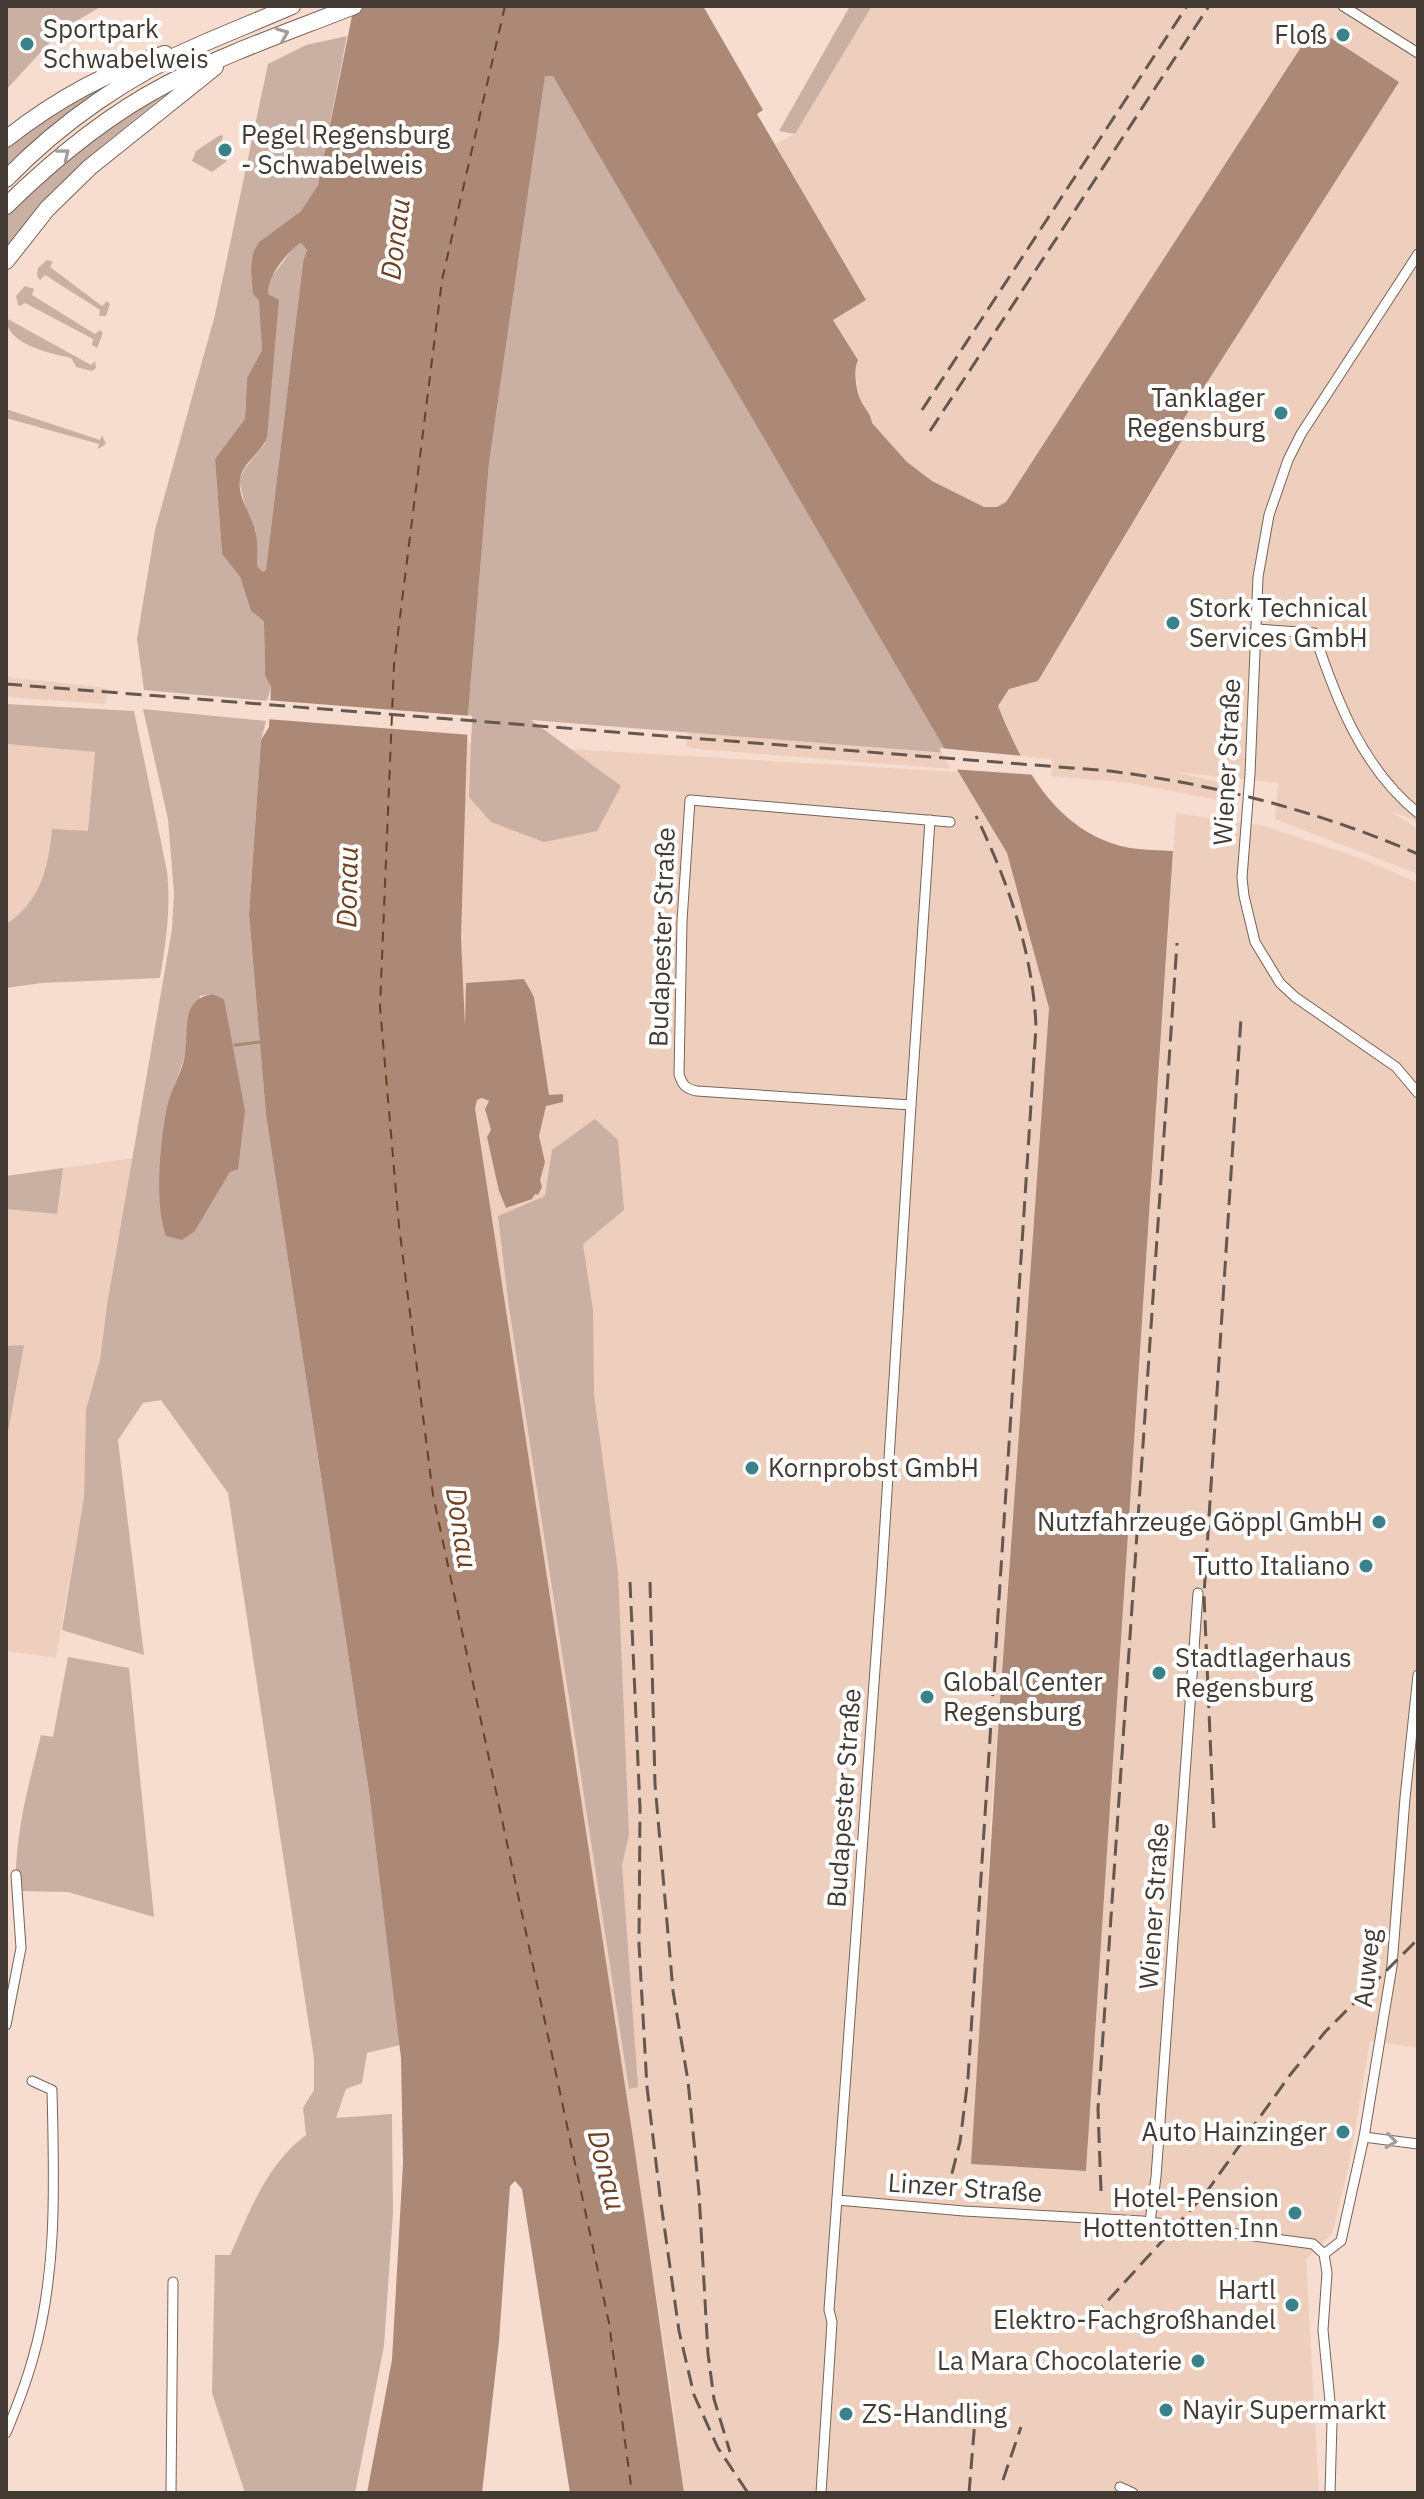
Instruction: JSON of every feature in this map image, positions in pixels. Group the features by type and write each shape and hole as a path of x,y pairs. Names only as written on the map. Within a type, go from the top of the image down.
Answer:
{"highway":[{"path":"6,139 57,104 118,71 223,36 292,6"},
{"path":"6,206 64,153 115,116 166,85 354,6"},
{"path":"6,179 56,133 89,108 134,79 201,44"},
{"path":"6,261 47,209 90,167 225,58"}],"street":[{"path":"1343,6 1418,53"},
{"name":"Wiener Straße","path":"1418,254 1315,412 1288,460 1269,515 1263,542 1242,878 1255,942 1280,983 1295,997 1396,1067 1418,1093"},
{"path":"1257,629 1314,633 1330,682 1349,725 1380,773 1418,813"},
{"name":"Budapester Straße","path":"911,1105 687,1089 681,1083 684,890 690,800 950,822"},
{"name":"Budapester Straße","path":"821,2493 832,2322 829,2310 882,1572 930,820"},
{"name":"Wiener Straße","path":"1150,2222 1156,2177 1198,1593"},
{"name":"Auweg","path":"1324,2254 1341,2241 1364,2137 1392,1966 1418,1675"},
{"path":"6,2025 21,1948 16,1875"},
{"path":"6,2433 37,2344 54,2220 52,2090 32,2081"},
{"path":"1364,2137 1418,2144"},
{"name":"Linzer Straße","path":"837,2200 1150,2222 1313,2244 1324,2254"},
{"path":"1324,2254 1327,2273 1323,2330 1332,2422 1332,2492"},
{"path":"171,2493 173,2282"},
{"path":"1120,2487 1133,2493"}],"shaded area":[{"name":"Sportpark Schwabelweis","path":"6,6 102,6 61,30 6,90"},
{"path":"850,6 872,6 795,134 779,131"},
{"path":"872,6 1418,6 1418,822 1391,811 1418,829 1418,874 1275,819 1278,783 1175,772 1232,785 1228,802 1130,783 1051,776 1052,759 1018,756 998,706 1009,689 1038,681 1182,441 1173,435 1398,82 1314,27 1006,502 997,507 984,507 932,481 907,462 872,423 859,398 855,366 858,359 833,319 866,300 775,144 795,134"},
{"path":"347,36 318,185 301,211 259,242 262,350 247,378 245,419 215,460 222,554 240,577 251,611 264,620 265,676 271,687 267,701 144,690 137,639 155,530 215,315 268,64 306,45"},
{"path":"147,65 52,129 6,167 6,146 71,101"},
{"path":"545,75 553,75 947,753 531,720 621,786 597,831 544,842 491,822 469,797 472,716 468,715 489,463"},
{"path":"178,84 92,154 47,199 6,248 6,216 41,181 108,127"},
{"path":"223,136 218,153 227,161 212,172 192,161 196,151"},
{"path":"301,243 307,250 303,262 266,571 263,572 257,566 256,531 247,514 239,480 265,444 267,283"},
{"path":"47,260 53,262 50,267 102,306 107,301 110,304 106,316 99,316 100,310 45,275 40,280 38,268"},
{"path":"25,286 34,289 32,295 95,334 100,330 103,333 97,348 92,345 93,339 25,303 18,305 16,296"},
{"path":"6,318 91,365 95,361 96,368 92,371 76,367 68,357 49,353 20,340 8,327"},
{"path":"6,409 100,440 102,435 106,444 98,449 99,444 6,418"},
{"path":"6,677 107,688 106,704 6,697"},
{"path":"6,704 134,711 167,871 168,912 160,978 41,983 6,988 6,924 27,906 41,882 52,829 88,831 95,752 6,744"},
{"path":"143,709 266,721 261,740 249,914 266,1115 369,1792 400,2045 367,2053 362,2083 346,2089 336,2118 392,2114 393,2213 384,2346 355,2493 245,2493 212,2393 215,2255 230,2255 270,2175 280,2160 306,2135 303,2108 314,2090 314,2059 228,1493 161,1400 143,1403 118,1440 144,1655 62,1630 84,1497 86,1409 100,1360 172,929 174,893 168,819","holes":["212,994 224,999 230,1172 195,1231 167,1107 185,1056 200,996"]},
{"path":"694,731 942,753 951,769 697,749 686,746 687,733"},
{"path":"467,743 958,772 1007,853 1049,1008 991,1820 972,2164 1086,2171 1176,813 1264,826 1360,858 1418,883 1418,2048 1370,2041 1350,2160 1332,2234 1306,2259 1319,2493 684,2493 475,1108 477,1100 483,1098 489,1101 485,1110 491,1130 499,1191 507,1208 540,1180 545,1162 539,1136 546,1105 563,1094 549,1095 534,997 465,1027 461,937"},
{"path":"6,744 95,752 88,831 49,861 32,901 6,924"},
{"path":"595,1119 618,1140 624,1210 583,1244 593,1310 594,1395 618,1572 629,1835 622,1865 638,2087 629,2089 509,1307 498,1216 545,1196 552,1150"},
{"path":"134,1158 100,1360 86,1409 84,1497 56,1658 6,1651 6,1443 23,1346 6,1346 6,1209 56,1214 63,1168"},
{"path":"63,1168 57,1214 6,1209 6,1176"},
{"path":"24,1345 6,1443 6,1346"},
{"path":"68,1657 129,1668 154,1917 68,1892 16,1891 17,1851 27,1793 41,1735 53,1737"}],"water":[{"name":"Donau","path":"354,6 703,6 763,110 757,114 866,300 833,320 858,360 855,374 857,390 872,423 907,462 932,481 984,507 997,507 1006,502 1314,27 1399,82 1174,434 1182,440 1038,681 1009,689 998,706 1019,752 1046,795 1082,829 1130,848 1173,851 1086,2171 971,2164 1049,1008 1007,853 553,76 545,76 489,463 468,715 461,937 465,1026 466,983 524,979 534,997 549,1095 563,1094 563,1102 546,1106 539,1136 545,1162 538,1195 506,1208 487,1137 491,1130 485,1109 489,1101 482,1098 477,1100 475,1108 633,2138 684,2493 570,2493 522,2189 515,2181 510,2186 499,2341 482,2493 367,2493 392,2360 403,2163 401,2058 369,1792 266,1115 249,914 261,740 269,727 271,687 265,676 264,621 251,611 240,577 222,554 215,459 245,419 247,378 262,350 259,300 253,294 253,253 259,242 301,211 318,185","holes":["301,243 307,250 303,262 266,570 263,572 257,566 256,534 241,493 240,479 244,468 267,437 279,300 268,294 271,280 290,252"]},
{"path":"212,994 224,999 245,1111 238,1169 230,1172 195,1231 182,1240 166,1236 162,1222 159,1173 162,1138 167,1107 185,1055 190,1009 202,997"}],"pier":[{"path":"266,700 472,716 471,735 266,719"},
{"path":"939,748 1024,756 1036,775 951,769"}],"waterway":[{"path":"235,1045 260,1042"}],"ferry route":[{"path":"505,6 442,280 394,665 380,1007 399,1226 433,1495 609,2323 632,2493"}],"railway":[{"path":"922,410 1187,6"},
{"path":"930,431 1209,6"},
{"path":"6,684 1110,771 1190,784 1267,802 1343,825 1418,854"},
{"path":"946,2197 960,2142 968,2078 1036,1027 1030,972 1017,918 976,816"},
{"path":"1101,2191 1098,2109 1177,943"},
{"path":"1214,1828 1204,1595 1241,1018"},
{"path":"630,1582 640,1808 639,1945 647,2087 660,2196 679,2331 694,2395 718,2448 748,2493"},
{"path":"650,1582 655,1784 673,1991 688,2081 699,2193 708,2354 714,2399 730,2452"},
{"path":"1092,2318 1205,2194 1290,2075 1325,2032 1418,1939"},
{"path":"969,2493 976,2408"},
{"path":"1003,2480 1021,2427"}],"place":[{"name":"Floß","path":"1343,35"},
{"name":"Sportpark Schwabelweis","path":"27,44"},
{"name":"Pegel Regensburg - Schwabelweis","path":"225,150"},
{"name":"Tanklager Regensburg","path":"1281,413"},
{"name":"Stork Technical Services GmbH","path":"1173,623"},
{"name":"Kornprobst GmbH","path":"752,1468"},
{"name":"Nutzfahrzeuge Göppl GmbH","path":"1379,1522"},
{"name":"Tutto Italiano","path":"1366,1566"},
{"name":"Stadtlagerhaus Regensburg","path":"1159,1673"},
{"name":"Global Center Regensburg","path":"927,1697"},
{"name":"Auto Hainzinger","path":"1343,2132"},
{"name":"Hotel-Pension Hottentotten Inn","path":"1295,2213"},
{"name":"Hartl Elektro-Fachgroßhandel","path":"1292,2305"},
{"name":"La Mara Chocolaterie","path":"1198,2361"},
{"name":"Nayir Supermarkt","path":"1166,2410"},
{"name":"ZS-Handling","path":"846,2414"}]}
